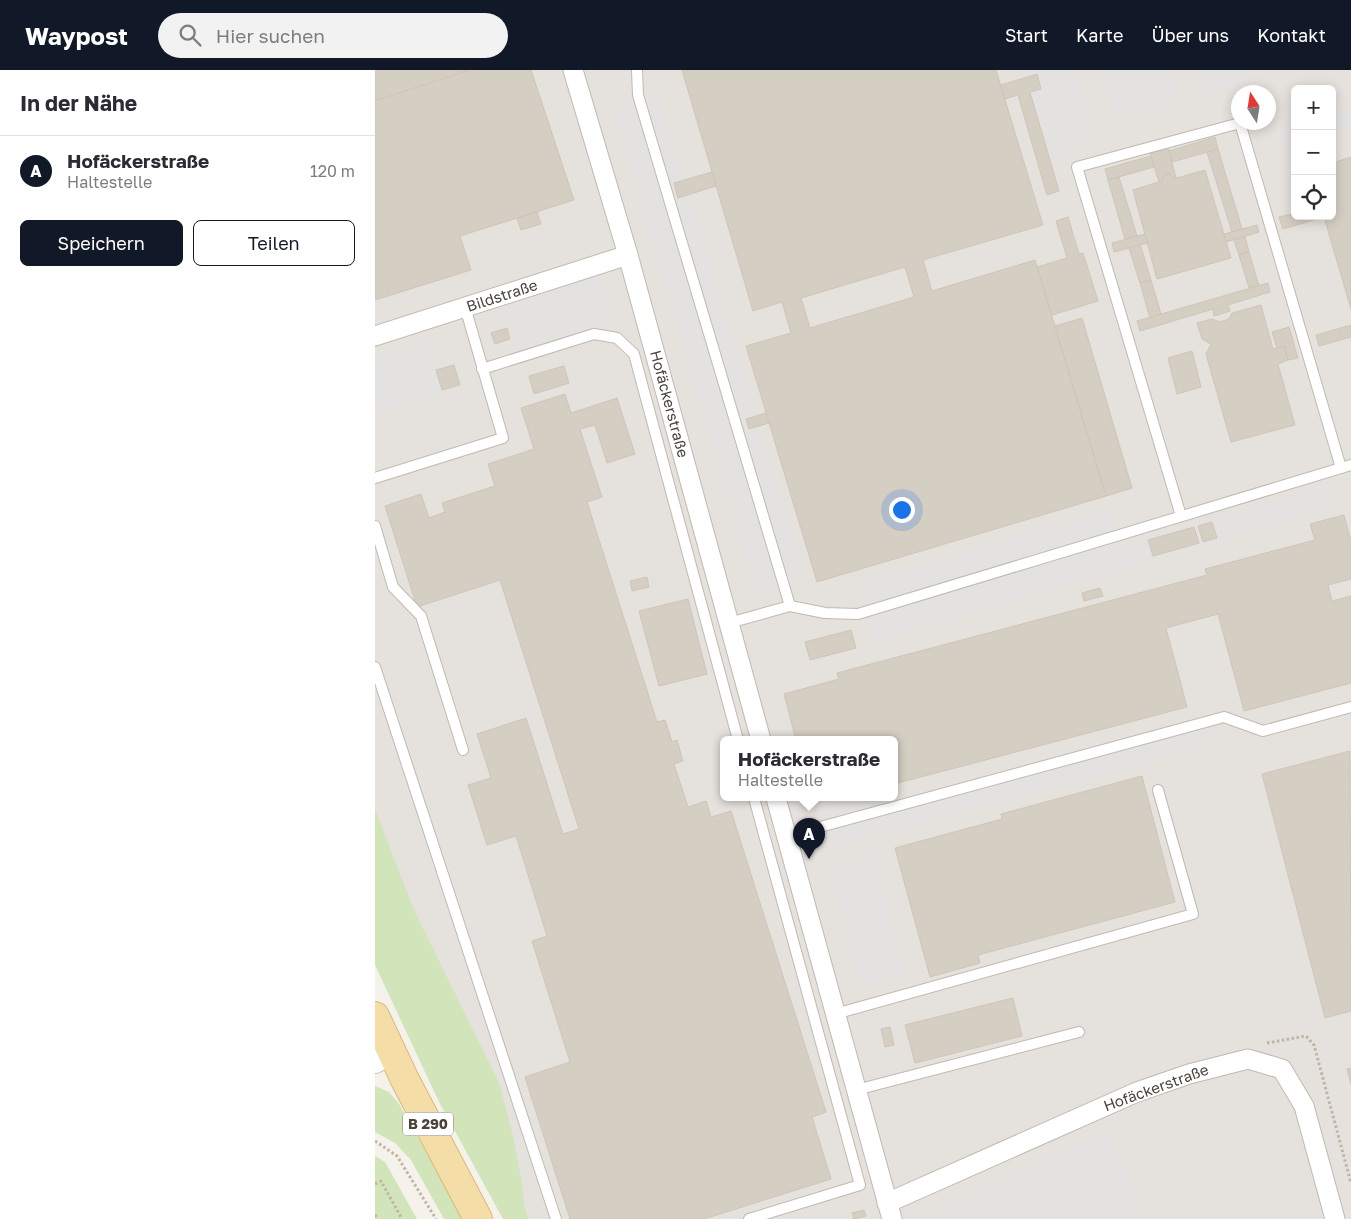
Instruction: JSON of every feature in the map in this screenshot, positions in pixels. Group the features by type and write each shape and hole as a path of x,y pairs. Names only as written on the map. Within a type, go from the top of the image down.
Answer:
{"main road":[{"name":"B 290","path":"375,1016 383,1057 478,1219"}],"street":[{"name":"Hofäckerstraße","path":"573,70 628,255 760,736"},
{"name":"Bildstraße","path":"375,336 628,255"},
{"name":"Hofäckerstraße","path":"777,801 889,1211 1137,1092 1189,1074 1248,1058 1281,1068 1304,1106 1335,1219"}],"lane":[{"path":"637,70 638,95 790,606"},
{"path":"729,623 790,606 825,613 858,614 1346,466 1240,122 1077,167 1181,516"},
{"path":"375,478 503,438 465,307"},
{"path":"483,369 594,334 617,338 634,354 737,736"},
{"path":"375,526 393,587 421,616 463,750"},
{"path":"375,667 556,1219"},
{"path":"787,836 1224,717 1263,731 1351,707"},
{"path":"835,1014 1193,914 1158,790"},
{"path":"749,1219 860,1185 755,801"},
{"path":"856,1090 1079,1032"}],"path":[{"path":"1306,1036 1313,1044 1318,1056 1351,1183"},
{"path":"375,1142 397,1156 435,1219"},
{"path":"375,1184 381,1181 402,1219"},
{"path":"375,1215 377,1219"}],"shaded area":[{"path":"375,70 1351,70 1351,1219 514,1219 375,944"},
{"path":"1019,70 1074,70 1092,129 1076,134 1081,151 1064,163 1049,167"},
{"path":"1100,70 1171,70 1180,102 1115,121"},
{"path":"1196,70 1249,70 1252,80 1204,95"},
{"path":"659,95 803,573 755,587 612,110"},
{"path":"1351,106 1351,124 1336,128 1336,110"},
{"path":"1291,124 1291,142 1280,145 1276,129"},
{"path":"600,274 614,318 517,348 503,303"},
{"path":"427,341 443,392 375,414 375,357"},
{"path":"1325,485 1331,507 874,642 857,584 1111,509 1122,545"},
{"path":"1205,729 1210,745 828,848 815,801 880,801 884,816"},
{"path":"874,854 905,975 860,987 829,866"},
{"path":"1107,1131 1146,1219 928,1219 955,1200"}],"green space":[{"path":"375,809 414,910 499,1083 513,1136 528,1219 503,1219 439,1102 375,965"},
{"path":"375,1086 389,1092 399,1104 464,1219 444,1219 411,1160 395,1143 375,1132"},
{"path":"375,1156 385,1162 417,1219 375,1219"}],"building":[{"path":"375,70 469,70 375,101"},
{"path":"469,70 531,70 574,200 460,236 471,270 375,300 375,101"},
{"path":"682,70 996,70 1043,225 923,260 932,291 1035,260 1106,496 817,582 746,346 791,333 782,302 753,311","holes":["905,267 914,297 810,328 801,298"]},
{"path":"1037,74 1041,89 1030,92 1059,191 1047,195 1018,95 1005,99 1001,85"},
{"path":"1215,137 1218,149 1172,162 1169,151"},
{"path":"1168,147 1176,178 1173,179 1169,173 1164,175 1162,181 1159,182 1150,152"},
{"path":"1218,149 1242,229 1232,232 1207,152"},
{"path":"1151,156 1154,167 1108,180 1105,169"},
{"path":"1351,157 1351,309 1325,220 1336,220 1336,162"},
{"path":"1205,170 1231,258 1157,279 1133,190 1162,181 1164,175 1169,173 1173,179"},
{"path":"712,172 716,186 678,198 674,183"},
{"path":"1119,177 1137,236 1125,239 1108,180"},
{"path":"537,212 541,224 521,230 517,218"},
{"path":"1291,214 1291,220 1314,220 1283,229 1279,217"},
{"path":"1068,217 1079,254 1083,253 1098,301 1052,315 1037,267 1067,258 1056,221"},
{"path":"1257,225 1259,232 1226,242 1224,234"},
{"path":"1145,234 1147,243 1114,252 1112,243"},
{"path":"1245,236 1249,252 1239,255 1234,240"},
{"path":"1140,244 1151,280 1140,283 1129,248"},
{"path":"1249,252 1259,286 1249,288 1239,255"},
{"path":"1151,280 1161,314 1150,318 1140,283"},
{"path":"1268,283 1270,292 1228,305 1230,311 1214,316 1213,309 1140,331 1137,321"},
{"path":"1261,305 1273,349 1284,346 1288,360 1278,364 1295,425 1231,442 1206,354 1211,344 1202,339 1197,323 1212,319 1220,322 1229,319 1232,313"},
{"path":"1082,318 1132,488 1106,496 1055,326"},
{"path":"1351,325 1351,337 1319,346 1316,335"},
{"path":"1289,327 1298,358 1288,360 1284,346 1277,348 1272,332"},
{"path":"507,328 510,339 495,344 491,333"},
{"path":"1192,351 1201,387 1177,394 1168,358"},
{"path":"454,365 460,385 442,390 436,370"},
{"path":"564,366 569,383 534,394 529,376"},
{"path":"565,394 571,413 617,398 635,454 607,463 595,425 580,429 602,497 587,502 657,722 665,720 672,742 677,740 683,761 674,764 688,807 706,801 711,817 731,811 826,1112 812,1117 831,1179 704,1219 570,1219 525,1077 570,1062 532,941 547,936 516,836 487,845 468,785 491,778 477,734 526,718 563,834 579,829 500,580 417,607 385,506 421,494 429,518 445,512 442,503 495,486 488,464 534,449 521,408"},
{"path":"766,413 769,423 749,429 746,419"},
{"path":"1344,515 1351,541 1351,579 1328,585 1332,601 1351,596 1351,683 1244,711 1218,614 1166,628 1187,707 898,783 898,736 795,736 784,694 839,679 837,673 1207,575 1205,569 1315,540 1310,524"},
{"path":"1212,522 1217,538 1203,542 1198,526"},
{"path":"1194,527 1199,543 1153,556 1148,540"},
{"path":"647,577 649,587 632,591 630,581"},
{"path":"1100,588 1103,596 1084,601 1082,593"},
{"path":"688,599 707,674 659,686 639,611"},
{"path":"851,630 856,648 810,660 805,642"},
{"path":"1350,751 1351,1011 1325,1018 1262,774"},
{"path":"1142,776 1175,902 978,955 980,963 930,977 895,848 1002,819 1001,814"},
{"path":"1013,998 1022,1036 915,1063 905,1025"},
{"path":"890,1027 894,1045 885,1047 881,1029"},
{"path":"1351,1068 1351,1084 1347,1069"},
{"path":"864,1210 866,1216 854,1219 852,1213"}],"place":[{"name":"Hofäckerstraße","path":"809,859"}]}
